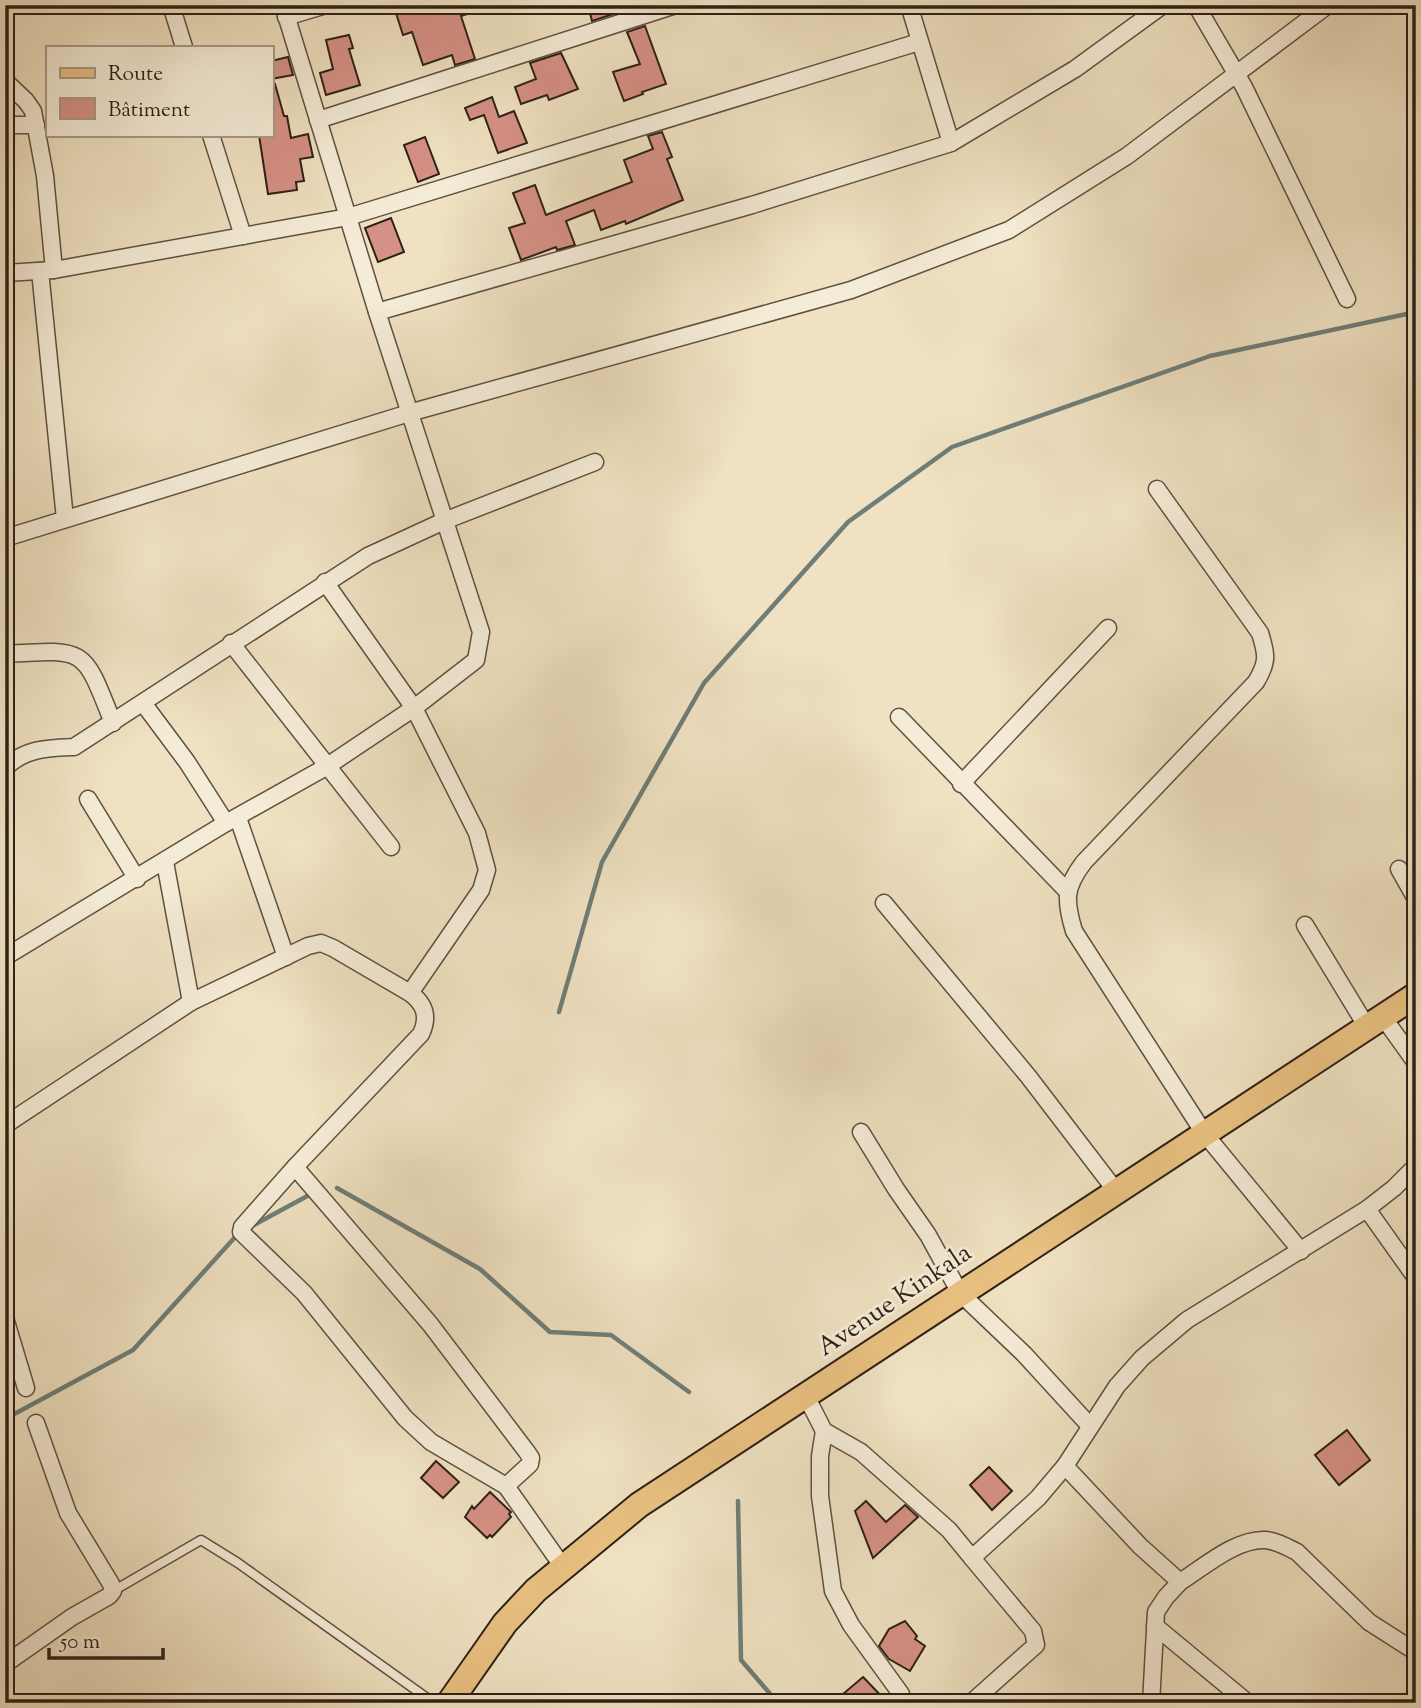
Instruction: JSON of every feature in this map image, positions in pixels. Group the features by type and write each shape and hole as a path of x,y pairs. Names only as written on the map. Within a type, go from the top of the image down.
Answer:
{"main road":[{"name":"Avenue Kinkala","path":"449,1703 505,1623 536,1590 648,1499 1416,995"}],"street":[{"path":"171,5 184,46"},
{"path":"5,957 232,820 326,767 414,708 476,660 481,632 377,312 285,11 326,5"},
{"path":"318,120 676,5"},
{"path":"909,5 951,143"},
{"path":"377,312 752,205 951,143 1075,69 1163,5"},
{"path":"1196,5 1237,75 1347,299"},
{"path":"5,538 409,413 851,290 1009,230 1127,156 1328,5"},
{"path":"5,273 47,270 348,217 919,41"},
{"path":"5,81 33,111 46,176 47,270 65,519"},
{"path":"5,125 36,125"},
{"path":"212,136 243,236"},
{"path":"5,768 20,756 41,748 74,747 368,556 444,521 596,462"},
{"path":"1157,489 1260,633 1266,658 1256,682 1084,863 1073,877 1067,907 1074,931 1204,1133 1301,1251"},
{"path":"325,582 414,708 477,833 487,870 481,890 410,993"},
{"path":"961,784 1108,628"},
{"path":"231,643 391,847"},
{"path":"5,654 65,652 82,658 93,673 113,723"},
{"path":"143,703 232,820 286,957"},
{"path":"899,717 1068,892"},
{"path":"88,799 137,879"},
{"path":"165,862 191,1002"},
{"path":"1399,869 1416,899"},
{"path":"884,903 1028,1076 1115,1191"},
{"path":"1305,925 1375,1022 1416,1063"},
{"path":"5,1125 191,1002 308,946 321,943 333,947 410,993 420,1001 425,1012 426,1024 421,1034 295,1167 242,1227 241,1232 303,1293 405,1418 431,1443 506,1486 563,1567"},
{"path":"861,1132 928,1235 960,1293 1024,1354 1090,1426"},
{"path":"972,1558 1038,1498 1065,1466 1117,1385 1142,1358 1178,1328 1367,1209 1416,1166"},
{"path":"295,1167 430,1324 527,1451 531,1458 530,1464 506,1486"},
{"path":"1367,1209 1416,1278"},
{"path":"5,1318 26,1388"},
{"path":"806,1396 824,1431 861,1452 949,1530 1034,1631 1036,1645 971,1703"},
{"path":"5,1664 113,1591 68,1513 36,1423"},
{"path":"824,1431 820,1456 820,1496 833,1591 851,1625 901,1695"},
{"path":"1065,1466 1140,1546 1180,1582"},
{"path":"1150,1703 1156,1612 1160,1605 1180,1582 1226,1553 1248,1543 1266,1540 1297,1552 1369,1622 1416,1652"},
{"path":"1155,1626 1248,1703"}],"lane":[{"path":"113,1591 201,1540 434,1703"}],"building":[{"path":"411,5 432,5 434,10 450,5 486,5 486,8 461,16 475,59 455,65 452,55 423,65 412,32 403,35 395,10"},
{"path":"588,5 641,5 592,21"},
{"path":"645,26 666,84 624,101 613,72 640,64 627,32"},
{"path":"349,35 353,48 349,49 360,85 326,95 320,73 333,69 326,40"},
{"path":"561,53 578,89 549,100 547,95 521,104 515,87 536,79 530,63"},
{"path":"288,57 293,75 273,79 273,61"},
{"path":"275,84 284,116 287,116 291,138 308,134 313,157 300,159 304,181 296,182 297,190 268,194 259,136 273,136"},
{"path":"492,97 499,117 514,111 527,143 498,153 484,115 470,120 465,108"},
{"path":"662,132 672,157 667,159 683,200 626,224 625,221 601,230 594,210 566,221 575,245 557,250 556,247 521,260 509,228 525,223 513,193 535,185 546,215 632,182 624,160 653,149 648,136"},
{"path":"425,137 439,174 418,182 404,145"},
{"path":"391,218 404,252 378,262 365,228"},
{"path":"1347,1430 1370,1460 1339,1485 1315,1455"},
{"path":"436,1461 459,1482 443,1498 421,1478"},
{"path":"989,1467 1012,1491 992,1510 970,1485"},
{"path":"490,1492 511,1512 511,1517 492,1537 490,1535 487,1538 465,1517 472,1506 474,1509"},
{"path":"866,1501 886,1522 905,1505 918,1517 873,1558 855,1511"},
{"path":"905,1621 917,1636 915,1639 925,1646 910,1671 889,1659 879,1646 889,1629"},
{"path":"863,1677 888,1703 851,1703 843,1694"}],"waterway":[{"path":"559,1012 602,862 704,683 848,522 952,447 1210,356 1416,312"},
{"path":"337,1188 480,1269 550,1332 611,1335 689,1392"},
{"path":"250,1227 311,1194"},
{"path":"5,1419 133,1350 237,1235"},
{"path":"738,1501 741,1660 778,1703"}]}
